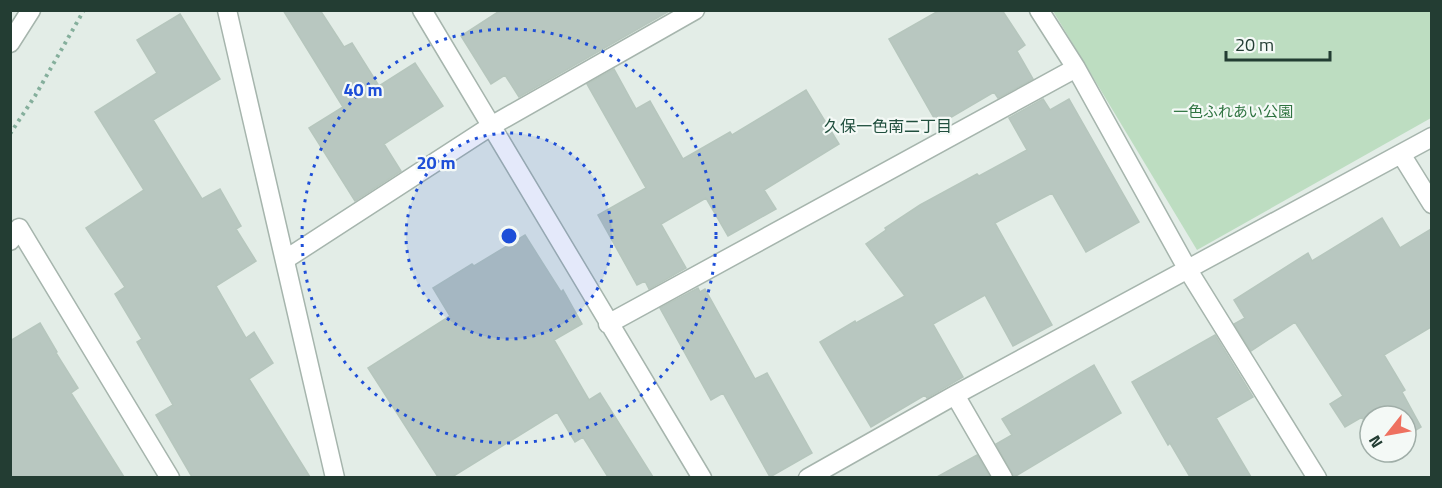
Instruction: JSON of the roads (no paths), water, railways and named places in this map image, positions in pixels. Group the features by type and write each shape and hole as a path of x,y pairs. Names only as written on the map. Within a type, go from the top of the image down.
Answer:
{"street":[{"path":"10,43 31,10"},
{"path":"227,10 335,477"},
{"path":"422,10 608,324 702,477"},
{"path":"286,259 491,126 694,10"},
{"path":"1039,10 1076,68 1188,270 1317,477"},
{"path":"608,324 1076,68"},
{"path":"808,477 1431,137"},
{"path":"1401,154 1431,204"},
{"path":"10,242 19,228 170,477"},
{"path":"956,395 1003,477"}],"district":[{"name":"久保一色南二丁目","path":"888,126"}],"park label":[{"name":"一色ふれあい公園","path":"1233,112"}]}
